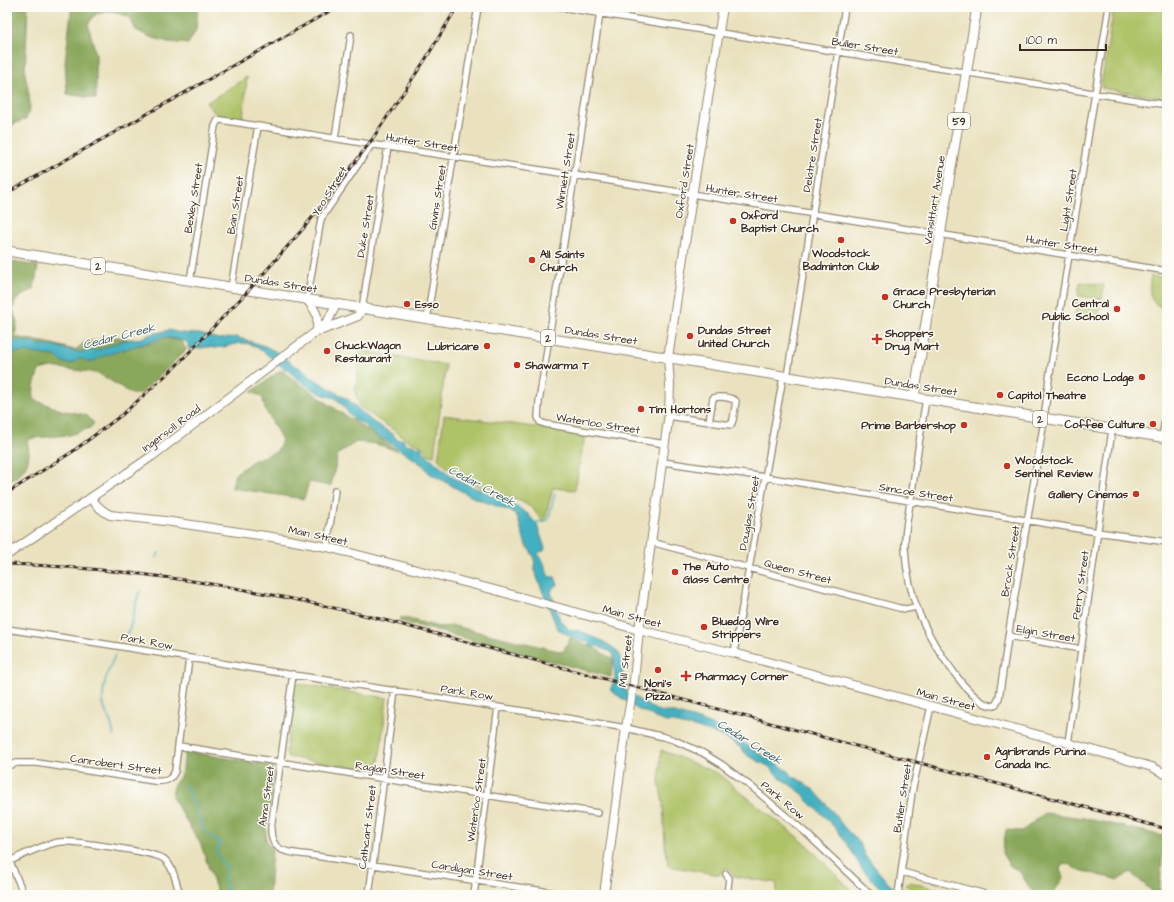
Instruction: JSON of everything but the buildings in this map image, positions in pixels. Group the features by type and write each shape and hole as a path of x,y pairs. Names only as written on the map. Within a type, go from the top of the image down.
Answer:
{"main road":[{"name":"Oxford Street","path":"668,358 723,7"},
{"name":"Vansittart Avenue","path":"914,397 977,7"},
{"name":"Dundas Street","path":"7,251 1165,438"},
{"path":"307,300 316,310 318,318 317,331 358,316 362,309"},
{"name":"Ingersoll Road","path":"7,556 152,456 287,354 328,322 336,305"},
{"name":"Mill Street","path":"604,895 665,444 670,393 668,358"},
{"name":"Main Street","path":"91,499 100,509 110,515 272,536 328,547 491,589 571,612 734,653 1068,743 1152,767 1167,775"}],"street":[{"name":"Givins Street","path":"427,319 478,7"},
{"name":"Buller Street","path":"560,7 1167,105"},
{"name":"Winniett Street","path":"548,338 601,7"},
{"name":"Delatre Street","path":"785,377 845,7"},
{"name":"Light Street","path":"1044,419 1109,7"},
{"path":"335,138 351,35"},
{"name":"Hunter Street","path":"218,120 574,175 1167,272"},
{"name":"Bexley Street","path":"190,281 215,126 218,120"},
{"name":"Bain Street","path":"231,288 258,126"},
{"name":"Yeo Street","path":"307,300 321,219 372,144"},
{"name":"Duke Street","path":"362,309 388,146"},
{"name":"Waterloo Street","path":"548,338 538,414 540,422 665,444"},
{"name":"Douglas Street","path":"734,653 785,377"},
{"path":"668,416 729,425 732,424 734,420 736,401 733,399 715,396 713,398 709,422"},
{"path":"916,607 907,567 905,532 926,399"},
{"path":"1165,438 1167,408"},
{"name":"Brock Street","path":"916,607 932,642 957,678 982,702 989,706 995,705 999,698 1044,419"},
{"name":"Perry Street","path":"1068,743 1112,430"},
{"name":"Simcoe Street","path":"662,462 766,477 1027,521 1167,542"},
{"path":"328,547 335,490"},
{"name":"Queen Street","path":"651,542 906,610 916,607"},
{"name":"Park Row","path":"7,629 111,644 189,658 626,728 674,740 721,764 753,788 806,832 870,895"},
{"name":"Elgin Street","path":"1008,636 1081,649"},
{"name":"Canrobert Street","path":"7,766 17,763 38,763 161,782 168,780 174,775 175,771 189,658"},
{"name":"Alma Street","path":"293,674 271,828 272,838 275,845 282,850 372,865"},
{"name":"Cathcart Street","path":"369,895 395,690"},
{"name":"Butler Street","path":"899,892 915,774 931,706"},
{"name":"Waterloo Street","path":"474,895 498,707"},
{"name":"Raglan Street","path":"179,746 598,813"},
{"path":"24,895 8,858 49,844 63,842 75,842 148,853 161,857 170,866 180,895"},
{"name":"Cardigan Street","path":"372,865 569,895"},
{"path":"902,872 989,895"},
{"path":"726,874 730,878 727,895"}],"green space":[{"path":"7,7 28,7 25,74 29,94 30,110 26,119 7,127"},
{"path":"70,7 198,7 196,30 188,44 168,42 150,37 136,30 129,17 111,11 96,14 88,24 96,54 96,99 67,94 65,62 71,13"},
{"path":"1114,7 1167,7 1167,99 1102,88 1101,86"},
{"path":"247,77 243,119 217,115 206,103"},
{"path":"7,261 38,266 34,289 20,297 15,302 13,309 17,323 15,337 49,343 75,350 85,342 118,337 151,344 164,338 182,341 185,349 187,349 140,394 132,394 98,373 51,367 39,370 34,389 35,400 61,410 86,415 94,423 90,428 70,435 33,438 27,441 29,459 19,475 7,483"},
{"path":"1151,276 1167,278 1167,309 1156,304 1151,297"},
{"path":"1080,282 1104,285 1102,299 1078,296"},
{"path":"1076,302 1100,305 1099,319 1075,316"},
{"path":"360,350 446,365 434,456 428,454 422,446 412,443 360,407 355,392"},
{"path":"281,370 398,451 376,444 356,442 338,454 331,486 309,482 304,499 232,488 235,474 254,460 276,452 282,440 265,409 263,399 261,396 251,392"},
{"path":"444,415 585,435 575,490 553,488 544,523 532,508 522,502 481,488 450,470 438,459"},
{"path":"401,617 439,627 454,626 563,652 570,638 594,648 613,659 611,677 399,621"},
{"path":"295,683 387,698 378,771 287,757 286,752"},
{"path":"661,750 717,773 806,844 856,895 776,895 777,883 733,876 731,870 727,868 722,870 720,875 668,866 665,847 663,803 659,782"},
{"path":"185,751 273,766 272,767 274,770 266,832 266,840 272,849 269,895 218,895 201,845 172,797 173,786 180,777 183,768"},
{"path":"1045,813 1084,818 1164,836 1159,895 1151,895 1152,891 1130,872 1119,880 1075,869 1071,865 1063,863 1060,869 1063,878 1054,892 1046,895 1039,895 1031,890 1020,872 1009,865 1002,853 1006,830 1022,831"},
{"path":"909,882 959,895 916,895 906,885"}],"water":[{"name":"Cedar Creek","path":"169,330 181,333 200,334 219,339 236,337 265,346 275,351 295,366 299,367 309,376 349,400 373,422 394,435 397,440 403,439 405,444 421,447 423,451 438,465 457,480 500,500 517,506 528,514 537,525 545,548 544,551 538,554 544,562 549,577 555,577 558,585 554,586 551,592 560,620 570,630 588,634 608,644 617,651 621,662 624,689 656,710 671,712 702,721 728,733 789,771 791,776 795,777 814,790 843,826 860,843 865,856 889,884 894,888 911,892 912,895 888,895 884,892 862,869 837,830 803,794 779,777 768,766 748,756 741,748 722,736 694,727 681,725 674,722 666,722 655,718 637,709 610,690 615,679 613,653 598,646 590,646 586,641 569,636 557,628 535,572 533,556 525,542 515,513 472,497 429,473 424,466 375,435 363,424 356,421 335,398 310,388 263,351 250,344 240,343 224,347 194,349 188,348 188,344 185,341 163,337 100,357 94,361 89,362 79,358 70,364 64,363 56,356 22,352 14,353 11,360 10,351 7,351 7,341 13,339 16,341 56,346 81,352 101,349 124,340 142,338"}],"waterway":[{"path":"533,523 548,520 555,493"},
{"path":"156,558 159,553"},
{"path":"124,638 130,628 140,591"},
{"path":"114,736 111,724 104,709 103,694 107,674 115,655"},
{"path":"186,785 203,828 220,844 216,852 226,867 224,880 230,895"}],"railway":[{"path":"7,193 337,7"},
{"path":"7,493 72,452 123,414 175,367 249,290 302,230 371,141 425,60 457,7"},
{"path":"7,564 55,566 151,575 294,599 388,621 1167,829"}],"place":[{"name":"Oxford Baptist Church","path":"733,221"},
{"name":"Woodstock Badminton Club","path":"841,240"},
{"name":"All Saints Church","path":"532,260"},
{"name":"Grace Presbyterian Church","path":"885,297"},
{"name":"Esso","path":"407,304"},
{"name":"Central Public School","path":"1117,309"},
{"name":"Dundas Street United Church","path":"690,336"},
{"name":"Shoppers Drug Mart","path":"877,339"},
{"name":"Lubricare","path":"487,346"},
{"name":"ChuckWagon Restaurant","path":"327,351"},
{"name":"Shawarma T","path":"517,365"},
{"name":"Econo Lodge","path":"1142,377"},
{"name":"Capitol Theatre","path":"1000,395"},
{"name":"Tim Hortons","path":"641,409"},
{"name":"Coffee Culture","path":"1153,424"},
{"name":"Prime Barbershop","path":"964,425"},
{"name":"Woodstock Sentinel Review","path":"1007,466"},
{"name":"Gallery Cinemas","path":"1136,494"},
{"name":"The Auto Glass Centre","path":"675,572"},
{"name":"Bluedog Wire Strippers","path":"704,627"},
{"name":"Noni's Pizza","path":"658,670"},
{"name":"Pharmacy Corner","path":"686,676"},
{"name":"Agribrands Purina Canada Inc.","path":"987,757"}]}
